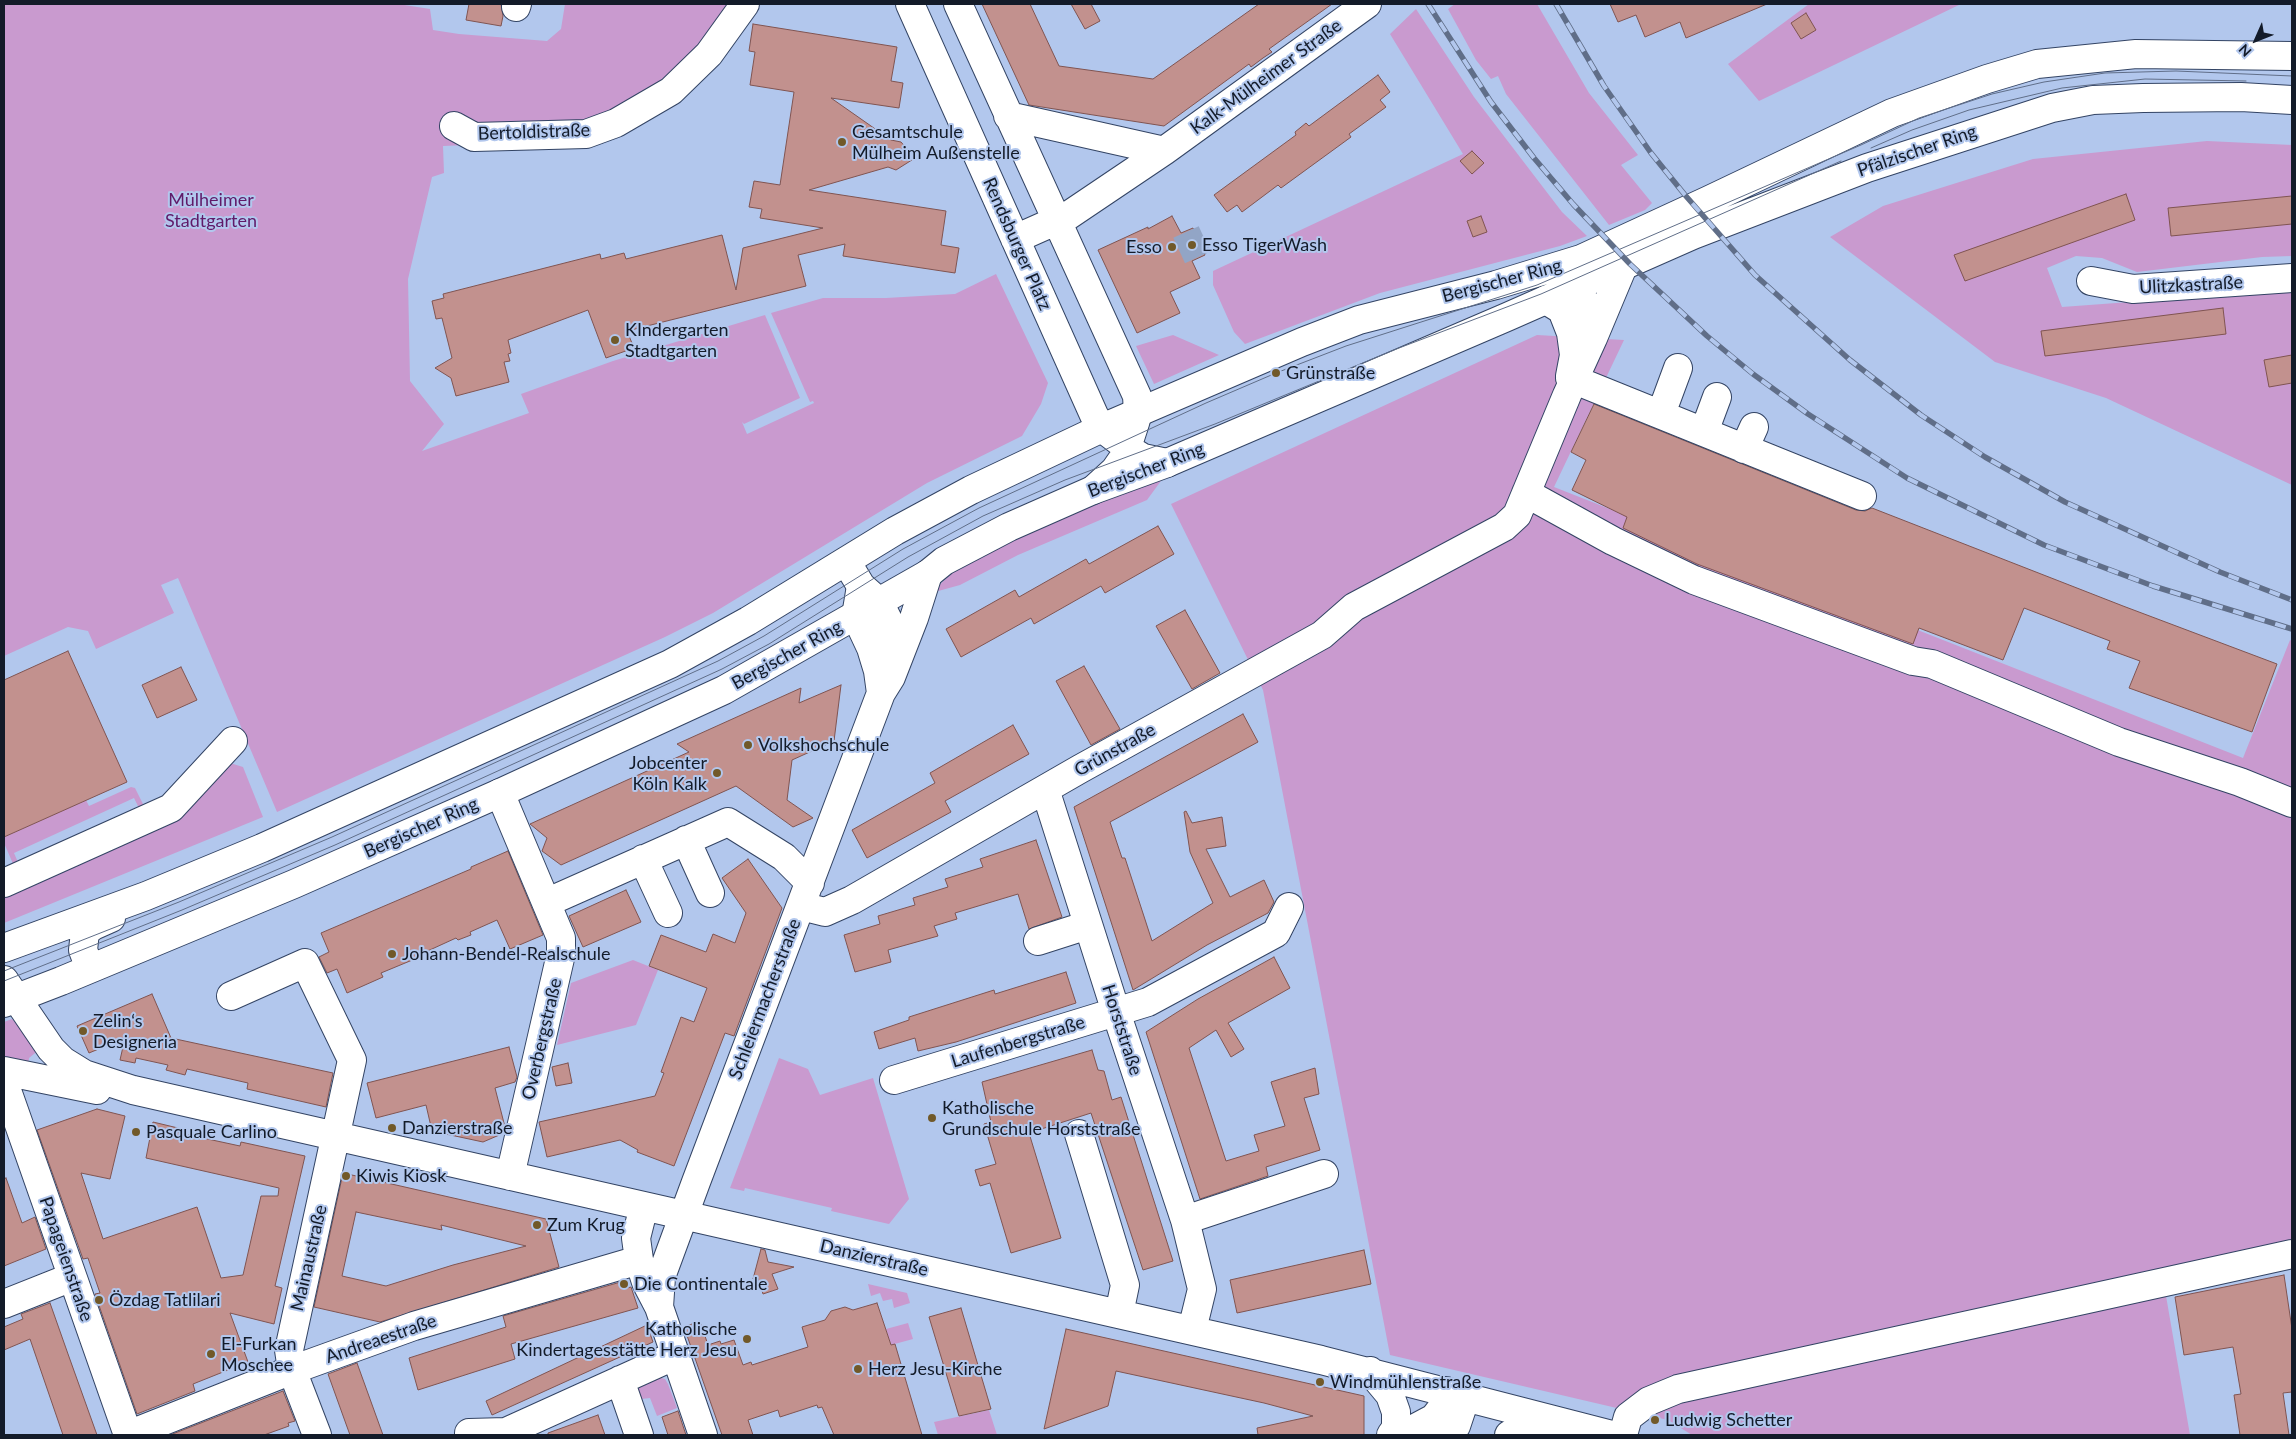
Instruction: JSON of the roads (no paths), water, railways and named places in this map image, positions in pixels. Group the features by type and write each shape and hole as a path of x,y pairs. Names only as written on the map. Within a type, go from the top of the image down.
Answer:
{"street":[{"name":"Bertoldistraße","path":"454,126 474,137 586,134 616,124 671,91 708,54 745,4"},
{"name":"Rendsburger Platz","path":"910,4 1014,239 1094,415 1102,428"},
{"path":"958,4 1137,396 1138,412 1128,448 1115,470 1093,490"},
{"name":"Kalk-Mülheimer Straße","path":"1014,239 1068,215 1164,151 1367,4"},
{"name":"Pfälzischer Ring","path":"1565,281 1727,192 1892,113 1987,79 2037,64 2136,54 2292,56"},
{"name":"Pfälzischer Ring","path":"1565,281 1624,264 1692,235 1867,168 2052,108 2093,100 2143,98 2241,97 2292,100"},
{"path":"1008,116 1164,151"},
{"name":"Grünstraße","path":"805,894 825,912 852,900 1045,789 1322,635 1354,607 1504,528 1517,515 1571,384 1593,338 1624,264"},
{"name":"Ulitzkastraße","path":"2091,281 2133,289 2292,278"},
{"path":"1565,281 1591,321 1593,338"},
{"name":"Grünstraße","path":"1565,281 1562,310 1571,333 1574,355 1571,384"},
{"name":"Bergischer Ring","path":"146,896 262,848 670,664 748,621 895,531 971,490 1138,412 1359,320 1565,281"},
{"name":"Bergischer Ring","path":"8,993 61,981 294,884 500,794 724,690 856,616 870,594 928,574 944,561 1009,527 1093,490 1167,463 1565,281"},
{"path":"1661,414 1678,368"},
{"path":"1571,384 1661,414 1704,432 1749,438 1862,496"},
{"path":"1704,432 1717,397"},
{"path":"1102,428 1143,458 1167,463"},
{"path":"1526,493 1613,540 1694,580 1914,661 1932,664 2119,742 2240,782 2292,803"},
{"name":"Schleiermacherstraße","path":"846,561 870,594 896,636 897,662"},
{"name":"Schleiermacherstraße","path":"659,1307 661,1277 881,693 891,677 897,662 928,574"},
{"name":"Schleiermacherstraße","path":"856,616 871,648 878,671 881,693"},
{"path":"4,883 171,808 233,742"},
{"name":"Horststraße","path":"1045,789 1185,1220 1202,1289 1192,1330"},
{"name":"Overbergstraße","path":"500,794 548,902 561,938 561,954 510,1176"},
{"path":"548,902 728,822 784,857 805,894"},
{"path":"686,840 710,893"},
{"path":"643,859 668,912"},
{"path":"4,948 146,896"},
{"path":"94,967 86,958 84,950 85,932 92,926 129,911 146,896"},
{"name":"Laufenbergstraße","path":"894,1080 1148,1002 1276,933 1289,907"},
{"path":"1038,941 1088,925"},
{"name":"Mainaustraße","path":"230,996 305,963 352,1060 289,1350 292,1370 317,1435"},
{"path":"48,1044 43,1021 46,1001 61,981"},
{"name":"Danzierstraße","path":"8,993 63,1061 84,1074 133,1090 1370,1371 1612,1435"},
{"name":"Danzierstraße","path":"4,1071 110,1093 133,1090"},
{"name":"Papageienstraße","path":"4,1082 128,1435"},
{"path":"1079,1134 1125,1285 1119,1314"},
{"path":"1185,1220 1324,1174"},
{"name":"Schleiermacherstraße","path":"644,1206 636,1238 639,1260 646,1282 659,1307 703,1435"},
{"path":"1623,1435 1628,1417 1649,1401 1678,1389 2292,1254"},
{"name":"Andreaestraße","path":"128,1435 292,1370 414,1326 639,1260"},
{"path":"4,1304 72,1277"},
{"path":"469,1433 506,1432 676,1355"},
{"path":"1370,1371 1390,1395 1396,1412 1396,1428 1390,1435"},
{"path":"620,1380 639,1435"},
{"path":"1402,1435 1434,1418 1456,1394"},
{"path":"1447,1435 1456,1426 1456,1394"},
{"path":"1509,1435 1566,1423"}],"tunnel":[{"path":"1186,232 1198,258"}],"tram line":[{"path":"4,971 179,902 332,837 718,661 764,636 903,549 979,508 1206,403 1346,346 1537,285 1861,145 1919,118 1992,94 2044,82 2105,73 2176,71 2292,76"},
{"path":"1871,148 1912,130 1969,110 2062,88 2145,79 2246,81"},
{"path":"4,981 182,910 335,845 722,669 769,644 908,557 983,516 1065,480 1215,424 1399,348 1541,294 1841,161"}],"railway":[{"path":"1428,4 1491,102 1534,158 1573,204 1630,264 1707,336 1753,374 1808,414 1907,478 2044,545 2153,586 2292,629"},
{"path":"1556,4 1604,86 1651,153 1685,195 1755,275 1850,360 1921,415 1985,457 2065,502 2220,572 2292,600"}],"place":[{"name":"Gesamtschule Mülheim Außenstelle","path":"842,142"},
{"name":"Esso TigerWash","path":"1192,245"},
{"name":"Esso","path":"1172,247"},
{"name":"KIndergarten Stadtgarten","path":"615,340"},
{"name":"Grünstraße","path":"1276,373"},
{"name":"Volkshochschule","path":"748,745"},
{"name":"Jobcenter Köln Kalk","path":"717,773"},
{"name":"Johann-Bendel-Realschule","path":"392,954"},
{"name":"Zelin‘s Designeria","path":"83,1031"},
{"name":"Katholische Grundschule Horststraße","path":"932,1118"},
{"name":"Danzierstraße","path":"392,1128"},
{"name":"Pasquale Carlino","path":"136,1132"},
{"name":"Kiwis Kiosk","path":"346,1176"},
{"name":"Zum Krug","path":"537,1225"},
{"name":"Die Continentale","path":"624,1284"},
{"name":"Özdag Tatlilari","path":"99,1300"},
{"name":"Katholische Kindertagesstätte Herz Jesu","path":"747,1339"},
{"name":"El-Furkan Moschee","path":"211,1354"},
{"name":"Herz Jesu-Kirche","path":"858,1369"},
{"name":"Windmühlenstraße","path":"1320,1382"},
{"name":"Ludwig Schetter","path":"1655,1420"}],"park label":[{"name":"Mülheimer Stadtgarten","path":"211,210"}]}
